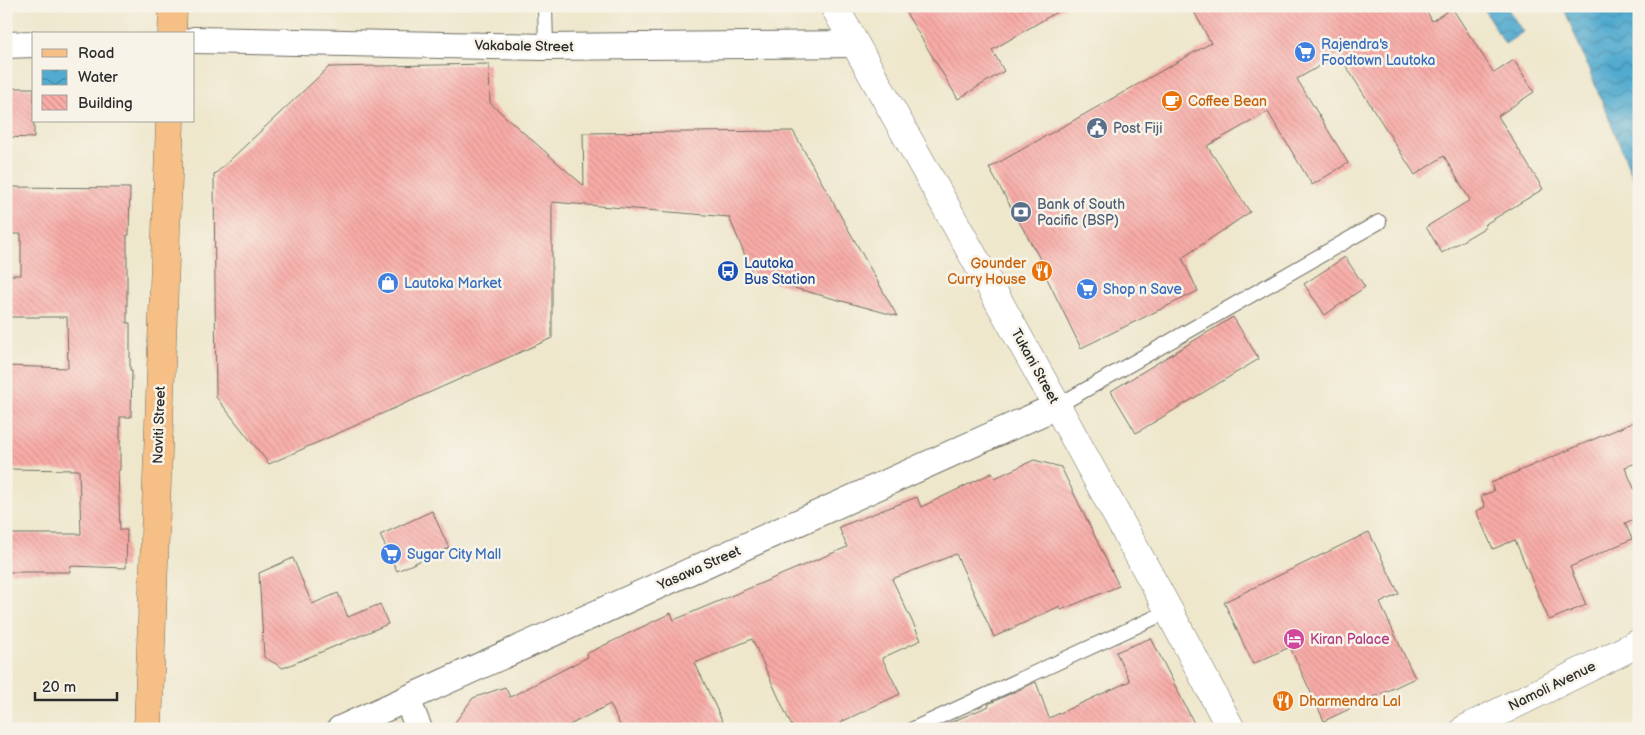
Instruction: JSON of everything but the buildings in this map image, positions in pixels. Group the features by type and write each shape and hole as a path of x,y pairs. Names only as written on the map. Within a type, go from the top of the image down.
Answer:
{"main road":[{"path":"172,32 173,6"},
{"name":"Naviti Street","path":"148,729 170,122"}],"street":[{"name":"Tukani Street","path":"834,6 1057,406 1231,729"},
{"name":"Vakabale Street","path":"195,40 546,47 854,44"},
{"path":"6,45 32,44"},
{"name":"Yasawa Street","path":"340,729 1057,406"},
{"name":"Namoli Avenue","path":"1465,729 1639,643"},
{"path":"407,699 419,729"}],"lane":[{"path":"545,6 546,47"},
{"path":"1057,406 1379,222"},
{"path":"913,729 1169,611"}],"water":[{"path":"1482,6 1506,6 1523,32 1505,44"},
{"path":"1563,6 1639,6 1639,192"}],"place":[{"name":"Rajendra's Foodtown Lautoka","path":"1305,52"},
{"name":"Coffee Bean","path":"1172,101"},
{"name":"Post Fiji","path":"1097,128"},
{"name":"Bank of South Pacific (BSP)","path":"1021,212"},
{"name":"Lautoka Bus Station","path":"728,271"},
{"name":"Gounder Curry House","path":"1042,271"},
{"name":"Lautoka Market","path":"388,283"},
{"name":"Shop n Save","path":"1087,289"},
{"name":"Sugar City Mall","path":"391,554"},
{"name":"Kiran Palace","path":"1294,639"},
{"name":"Dharmendra Lal","path":"1283,701"}]}
